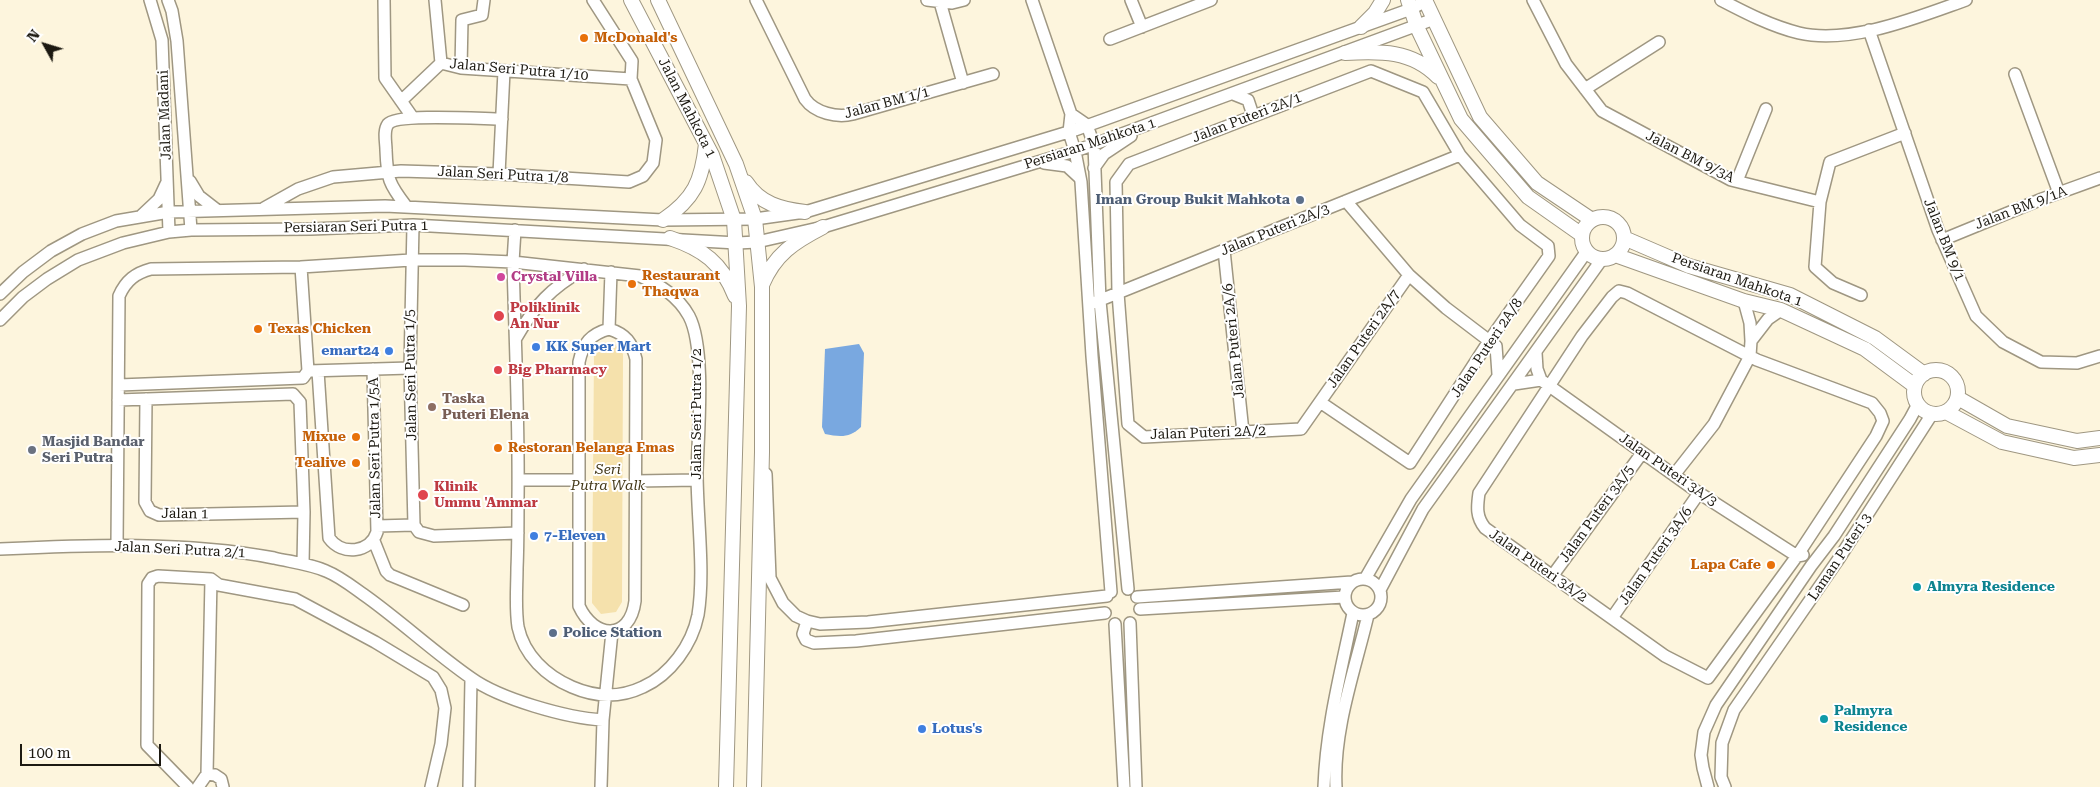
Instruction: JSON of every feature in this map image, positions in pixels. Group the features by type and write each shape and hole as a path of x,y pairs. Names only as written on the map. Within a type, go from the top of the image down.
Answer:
{"main road":[{"name":"Jalan Mahkota 1","path":"631,0 712,155 734,220 737,243 740,306 726,787"},
{"name":"Jalan Mahkota 1","path":"658,0 736,164 755,219 762,287 762,452 754,787"},
{"path":"1361,27 1375,14 1382,0"},
{"name":"Persiaran Mahkota 1","path":"1426,1 1480,117 1537,183 1592,220"},
{"path":"1409,5 1461,119 1528,197 1582,235"},
{"path":"1345,53 1376,51 1398,53 1428,67 1444,82"},
{"path":"663,220 685,204 694,192 701,177 706,144"},
{"path":"736,164 748,185 768,203 779,208 805,212"},
{"path":"1587,252 1582,235 1587,224 1592,220 1604,217 1616,221 1621,226 1624,238 1620,251 1608,257"},
{"path":"762,287 768,270 778,256 797,241 823,227"},
{"path":"670,238 691,245 708,256 721,269 730,282 740,306"},
{"name":"Persiaran Mahkota 1","path":"1624,238 1689,266 1790,295 1875,338 1924,374"},
{"name":"Persiaran Mahkota 1","path":"1587,252 1595,257 1608,257 1744,301 1781,310 1865,349 1915,386"},
{"path":"1931,370 1946,372 1957,382 1958,398 1952,408 1946,412 1932,414 1925,411 1918,404 1914,393 1915,386 1924,374 1931,370"},
{"path":"1958,398 2007,426 2077,441 2100,438"},
{"path":"1946,412 2002,442 2074,458 2100,456"}],"street":[{"name":"Jalan Madani","path":"150,0 162,40 169,232"},
{"path":"170,5 179,0"},
{"path":"384,0 385,78 413,118"},
{"name":"Jalan Seri Putra 1/10","path":"435,0 441,63 461,68 631,79"},
{"path":"461,68 462,20 482,15 484,0"},
{"name":"Jalan Seri Putra 1/8","path":"262,209 298,189 333,178 401,171 499,174 629,182 643,176 653,163 656,140 631,79 632,60 593,0"},
{"name":"Jalan BM 1/1","path":"756,0 804,99 813,107 836,116 853,114 993,74"},
{"path":"927,0 952,3 964,0"},
{"path":"1032,0 1071,114 1069,132 1080,178 1094,302 1138,614 1130,623 1124,625 1116,624 1108,618 1104,613 1103,607 1109,594 1094,302 1094,145 1087,126 1071,114"},
{"path":"1131,0 1142,27"},
{"path":"1110,38 1211,0"},
{"name":"Jalan BM 9/3A","path":"1533,0 1566,64 1602,111 1737,181 1820,202"},
{"path":"1721,0 1760,20 1800,33 1840,35 1890,26 1961,1"},
{"name":"Persiaran Mahkota 1","path":"734,220 805,212 1069,132 1361,27 1409,5 1426,1"},
{"path":"940,2 963,83"},
{"name":"Jalan Madani","path":"170,5 177,41 191,230"},
{"name":"Persiaran Mahkota 1","path":"737,243 757,242 823,227 1094,145 1434,19"},
{"name":"Jalan BM 9/1","path":"1869,30 1942,240 1976,316 2003,342 2041,362 2077,363 2100,356"},
{"path":"1585,89 1659,42"},
{"path":"400,102 441,63"},
{"path":"499,174 504,70"},
{"name":"Jalan Puteri 2A/1","path":"1118,293 1116,182 1129,164 1370,71 1423,92 1460,155"},
{"path":"2015,74 2059,193"},
{"path":"1248,100 1266,82"},
{"path":"1233,94 1248,100 1254,115"},
{"path":"1737,181 1766,109"},
{"path":"406,206 394,190 386,173 385,130 389,123 395,119 413,118 502,119"},
{"path":"1094,168 1104,154 1145,126"},
{"path":"1861,295 1833,283 1815,267 1820,202 1830,162 1905,133"},
{"name":"Jalan Puteri 2A/3","path":"1094,302 1460,155"},
{"name":"Jalan Puteri 2A/8","path":"1320,402 1410,463 1493,344 1549,256 1548,246 1520,225 1460,155"},
{"path":"1035,163 1067,166 1080,178"},
{"path":"188,178 199,196 217,210"},
{"name":"Jalan BM 9/1A","path":"1942,240 2100,178"},
{"path":"138,218 159,200 168,180"},
{"path":"1346,201 1409,275 1446,308 1493,344 1510,344 1525,338"},
{"path":"385,206 400,212 413,225"},
{"name":"Persiaran Seri Putra 1","path":"0,294 23,272 82,234 116,221 169,212 406,206 663,220 734,220"},
{"path":"534,212 515,230 513,257 518,480 516,604 519,628 527,648 540,667 559,681 581,690 606,696"},
{"path":"392,224 403,231 412,243"},
{"name":"Persiaran Seri Putra 1","path":"0,320 30,292 78,260 123,243 169,232 191,230 311,229 392,224 737,243"},
{"name":"Jalan Seri Putra 1/5","path":"413,225 410,368 414,525"},
{"path":"495,229 507,239 513,257"},
{"path":"513,257 528,235 536,231"},
{"name":"Jalan Puteri 2A/6","path":"1224,250 1243,432"},
{"path":"1366,579 1411,499 1587,252"},
{"name":"Jalan Seri Putra 1/2","path":"117,545 119,296 123,286 141,272 151,269 301,267 411,260 513,257 640,276 659,285 676,298 689,316 696,337 698,360 697,480 700,586 698,616 689,642 673,665 652,683 631,693 606,696"},
{"path":"1380,590 1423,509 1608,257"},
{"path":"301,267 329,538 334,545 341,549 360,549 368,546 374,540 386,571 390,575 463,605"},
{"path":"515,340 528,317 544,298 563,281 585,269"},
{"path":"609,329 611,272"},
{"name":"Jalan Puteri 2A/7","path":"1320,402 1409,275"},
{"name":"Jalan Puteri 3A/2","path":"1750,356 1627,293 1619,291 1612,297 1545,383 1479,493 1477,505 1478,519 1485,528 1665,656 1708,678 1712,676 1797,556"},
{"name":"Jalan Puteri 2A/2","path":"1118,293 1128,424 1144,437 1301,429 1320,402"},
{"path":"1674,475 1714,424 1750,356 1750,324 1744,301"},
{"path":"1751,341 1768,319 1781,310"},
{"path":"609,329 620,332 628,339 636,359 634,612 621,628 612,632 596,628 584,618 579,606 578,480 579,362 582,349 588,338 599,331 609,329"},
{"path":"1493,344 1499,367 1498,375"},
{"path":"1514,384 1545,383 1537,369 1536,353"},
{"path":"1750,356 1872,403 1880,413 1883,421 1876,436 1797,556 1802,578"},
{"path":"118,385 303,378 313,371 410,368"},
{"name":"Jalan Seri Putra 1/5A","path":"373,370 377,526 374,540"},
{"name":"Jalan Puteri 3A/3","path":"1545,383 1699,493 1797,556"},
{"path":"118,400 293,394 300,402 304,512 303,564"},
{"name":"Jalan 1","path":"146,399 145,502 150,511 159,515 304,512"},
{"path":"1708,787 1702,755 1704,732 1710,718 1731,682 1872,480 1918,404"},
{"name":"Laman Puteri 3","path":"1725,787 1721,777 1722,743 1734,710 1870,512 1932,414"},
{"path":"762,452 768,480 770,578 783,603 796,616 807,621 820,624 868,622 1109,594 1122,588 1135,598 1344,597"},
{"name":"Jalan Puteri 3A/5","path":"1553,575 1642,453"},
{"path":"518,480 578,480"},
{"path":"636,481 697,480"},
{"name":"Jalan Puteri 3A/6","path":"1612,618 1699,493"},
{"path":"377,526 414,525 419,532 434,536 518,533"},
{"name":"Jalan Seri Putra 2/1","path":"0,549 117,545 209,549 246,553 303,564 324,570 340,578 399,620 471,679 511,698 543,708 588,719 603,720"},
{"path":"1797,556 1820,553"},
{"path":"188,787 147,745 148,584 152,578 158,576 212,579 219,585 295,599 375,642 433,677 442,690 445,708 441,744 431,787"},
{"path":"198,787 207,774 212,579"},
{"path":"1135,598 1352,582 1366,579 1371,581 1380,590 1381,596 1378,608 1368,615 1363,616 1353,613 1346,606 1344,597 1345,591 1352,582"},
{"path":"807,621 803,634 806,640 814,643 856,641 1104,613"},
{"path":"1324,787 1325,753 1331,714 1353,613"},
{"path":"1336,787 1339,741 1368,615"},
{"path":"1130,623 1136,787"},
{"path":"1116,624 1124,787"},
{"path":"601,787 603,720 612,632"},
{"path":"469,787 471,679"},
{"path":"207,774 215,775 221,779 223,787"}],"green space":[{"name":"Seri Putra Walk","path":"603,342 614,343 623,354 622,602 616,612 601,614 592,603 594,352"}],"water":[{"path":"859,344 864,353 861,427 857,431 844,436 825,434 822,427 825,349"}],"place":[{"name":"McDonald's","path":"584,38"},
{"name":"Iman Group Bukit Mahkota","path":"1300,200"},
{"name":"Crystal Villa","path":"501,277"},
{"name":"Restaurant Thaqwa","path":"632,284"},
{"name":"Poliklinik An Nur","path":"499,316"},
{"name":"Texas Chicken","path":"258,329"},
{"name":"KK Super Mart","path":"536,347"},
{"name":"emart24","path":"389,351"},
{"name":"Big Pharmacy","path":"498,370"},
{"name":"Taska Puteri Elena","path":"432,407"},
{"name":"Mixue","path":"356,437"},
{"name":"Restoran Belanga Emas","path":"498,448"},
{"name":"Masjid Bandar Seri Putra","path":"32,450"},
{"name":"Tealive","path":"356,463"},
{"name":"Klinik Ummu 'Ammar","path":"423,495"},
{"name":"7-Eleven","path":"534,536"},
{"name":"Lapa Cafe","path":"1771,565"},
{"name":"Almyra Residence","path":"1917,587"},
{"name":"Police Station","path":"553,633"},
{"name":"Palmyra Residence","path":"1824,719"},
{"name":"Lotus's","path":"922,729"}]}
